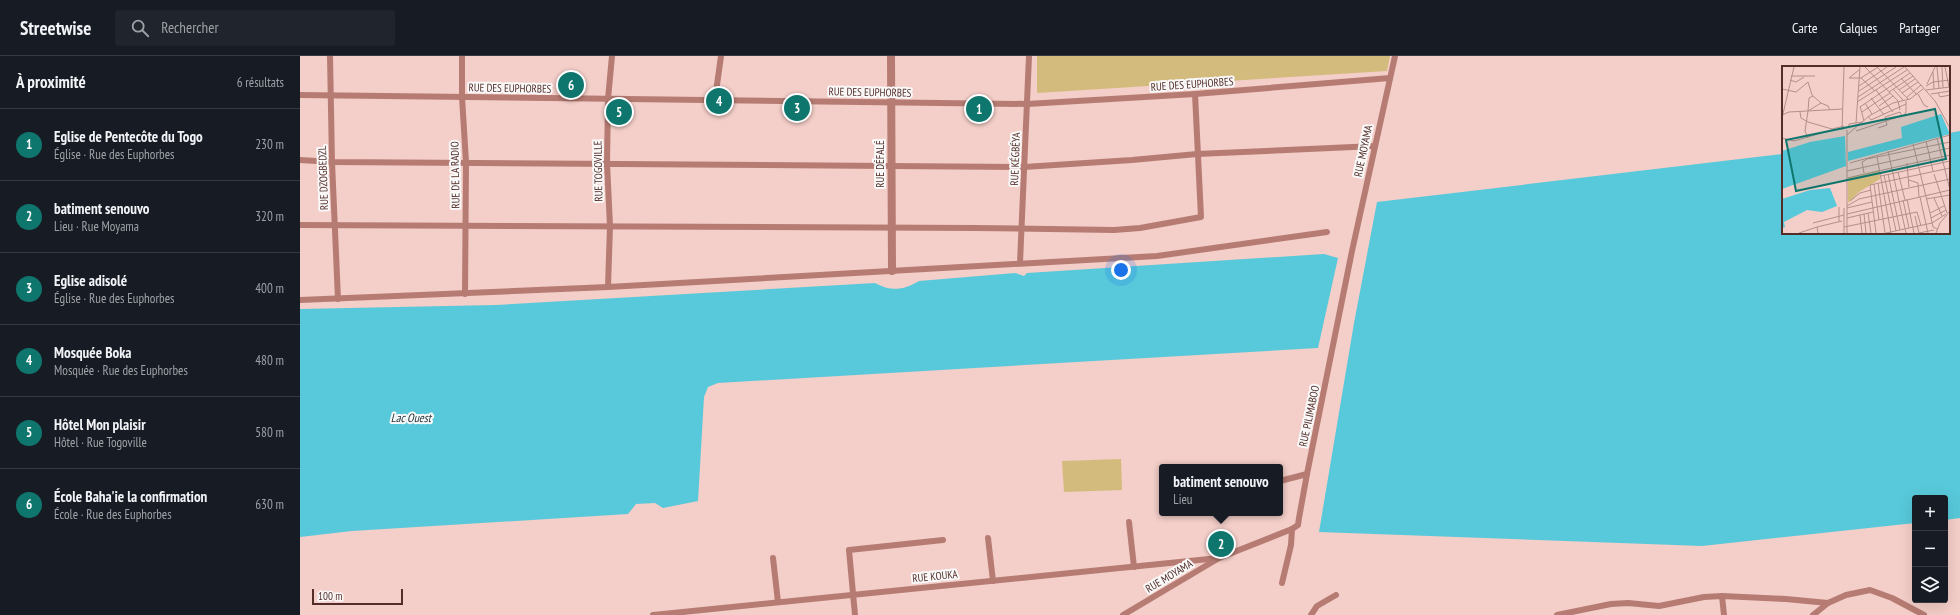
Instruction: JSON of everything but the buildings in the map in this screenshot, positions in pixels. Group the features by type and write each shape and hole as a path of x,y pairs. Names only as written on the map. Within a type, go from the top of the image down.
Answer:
{"street":[{"name":"RUE DZOGBEDZL","path":"330,56 334,225 338,299"},
{"name":"RUE DE LA RADIO","path":"462,56 462,97 466,162 465,294"},
{"name":"RUE TOGOVILLE","path":"608,287 610,226 607,164 608,99 612,56"},
{"path":"715,99 721,56"},
{"name":"RUE DÉFALÉ","path":"891,56 892,271"},
{"name":"RUE KÉGBÉYA","path":"1020,263 1029,56"},
{"name":"RUE MOYAMA","path":"1352,251 1395,56"},
{"name":"RUE DES EUPHORBES","path":"300,95 331,97 715,99 1027,104 1195,94 1390,78"},
{"path":"300,225 1125,230 1201,217 1195,94"},
{"path":"300,160 332,162 1024,167 1197,154 1375,146"},
{"path":"300,300 608,287 1157,256 1327,232"},
{"name":"RUE PILIMABOO","path":"1282,583 1291,545 1292,529 1298,525 1300,518 1307,474 1352,251"},
{"path":"1283,480 1307,474"},
{"path":"1129,522 1134,567"},
{"name":"RUE MOYAMA","path":"1124,615 1219,558 1292,529"},
{"path":"988,538 994,581"},
{"path":"855,615 849,550 943,540"},
{"path":"773,558 778,602"},
{"name":"RUE KOUKA","path":"653,615 1219,558"},
{"path":"1814,615 1828,604 1846,595 1870,590 1892,598 1924,615"},
{"path":"1311,615 1317,606 1336,595"},
{"path":"1722,596 1724,615"},
{"path":"1557,615 1611,604 1628,603 1659,606 1704,597 1722,596 1778,598 1828,604"}],"shaded area":[{"path":"1037,56 1390,56 1387,71 1037,93"},
{"path":"1121,459 1122,490 1064,492 1062,461"}],"water":[{"path":"1960,131 1960,518 1948,520 1948,495 1912,495 1912,523 1702,546 1319,532 1354,323 1377,202 1782,154 1782,234 1950,234 1950,133"},
{"name":"Lac Ouest","path":"1324,254 1338,258 1318,348 718,383 708,387 704,397 698,501 663,508 655,503 636,504 628,514 352,531 300,537 300,309 496,305 875,283 887,288 897,289 919,281 1015,273 1024,276 1027,273"}],"place":[{"name":"École Baha'ie la confirmation","path":"571,85"},
{"name":"Mosquée Boka","path":"719,101"},
{"name":"Eglise adisolé","path":"797,108"},
{"name":"Eglise de Pentecôte du Togo","path":"979,109"},
{"name":"Hôtel Mon plaisir","path":"619,112"},
{"name":"batiment senouvo","path":"1221,544"}]}
